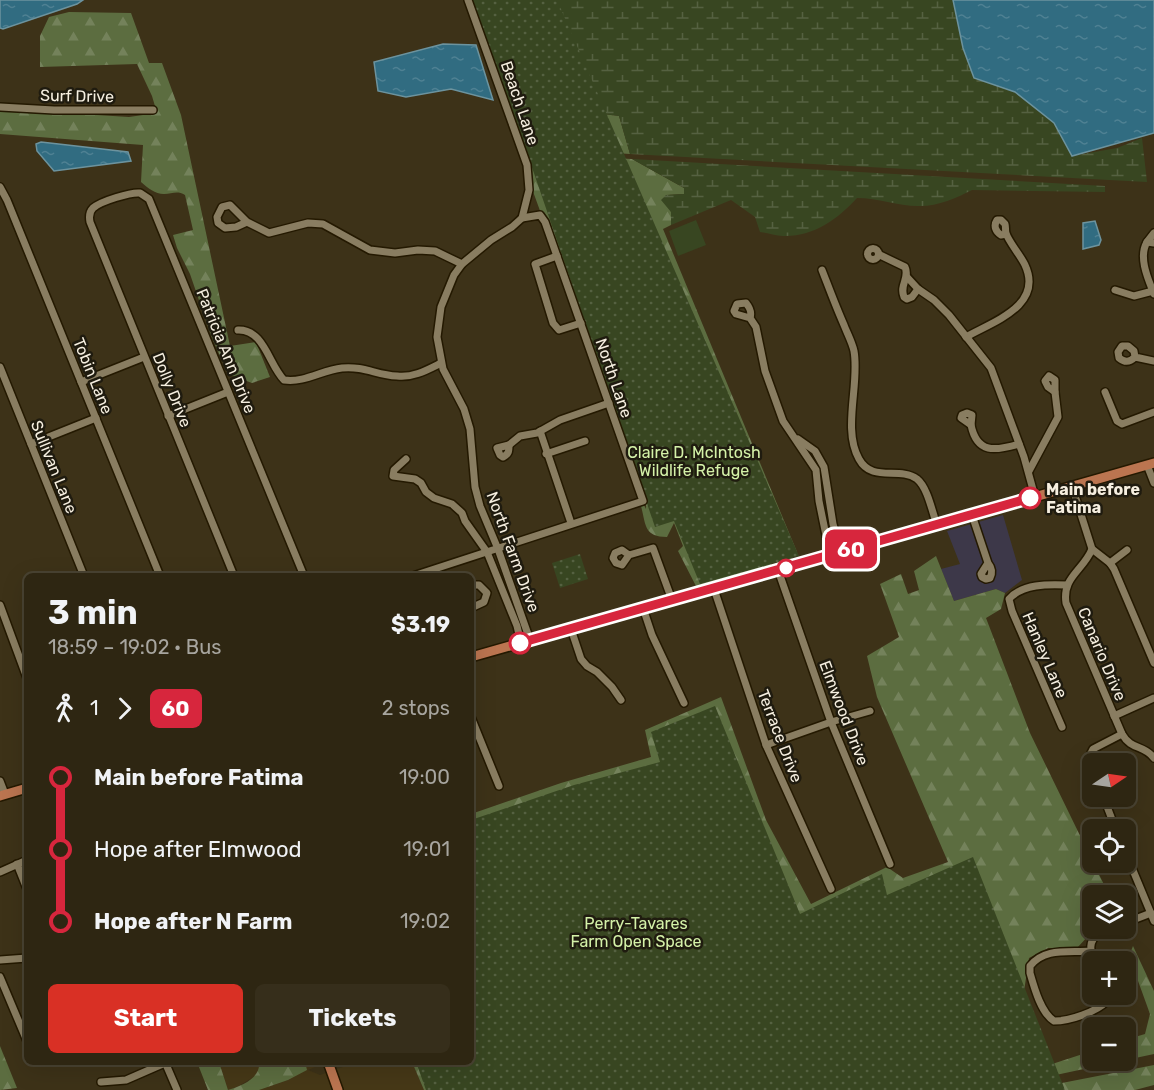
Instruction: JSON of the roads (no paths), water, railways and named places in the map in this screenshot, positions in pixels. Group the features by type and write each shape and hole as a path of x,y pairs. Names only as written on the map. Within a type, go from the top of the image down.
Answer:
{"main road":[{"path":"474,656 1150,464"},
{"path":"2,795 24,789"},
{"path":"329,1065 338,1090"}],"street":[{"name":"Beach Lane","path":"468,0 527,165 529,190 522,218"},
{"name":"Surf Drive","path":"0,107 54,110 153,110"},
{"name":"Tobin Lane","path":"0,187 159,573"},
{"name":"Patricia Ann Drive","path":"90,214 96,206 128,194 141,193 149,199 303,573"},
{"name":"Dolly Drive","path":"90,214 90,222 233,573"},
{"name":"North Lane","path":"422,573 643,501 545,222 540,215 522,218"},
{"name":"North Farm Drive","path":"522,218 462,264 454,275 441,307 437,337 441,363 468,421 475,487 489,530 498,549 525,642"},
{"path":"247,222 269,233 308,224 323,224 370,250 395,253 418,250 435,251 462,264"},
{"path":"1115,290 1134,296 1153,293 1143,252 1151,243 1154,233"},
{"path":"966,337 1011,314 1028,289 1027,269 1006,234"},
{"path":"880,255 905,267 907,277 940,306 991,368 1019,444 1035,497"},
{"path":"557,256 535,264 553,323 559,330 580,323"},
{"path":"822,270 854,350 853,439 859,459 864,467 871,471 916,478 926,494 937,525"},
{"path":"907,277 902,287 904,297 907,299 912,297 918,289"},
{"path":"750,318 759,336 768,383 783,421 806,453 817,475 819,501 831,555"},
{"path":"238,330 249,332 257,338 276,370 287,381 303,380 338,369 356,367 388,375 405,376 422,372 441,363"},
{"path":"81,382 144,357"},
{"path":"1135,357 1154,361"},
{"name":"Sullivan Lane","path":"0,367 83,573"},
{"path":"1029,474 1030,466 1047,440 1058,417 1055,392"},
{"path":"1105,392 1117,421 1122,424 1154,412"},
{"path":"168,416 228,393"},
{"path":"509,445 517,438 609,403"},
{"path":"31,444 96,418"},
{"path":"971,425 977,442 981,446 1002,448 1019,444"},
{"path":"540,431 571,523"},
{"path":"791,432 803,444 815,451 826,472 834,529 841,552"},
{"path":"546,453 585,441"},
{"name":"North Farm Drive","path":"406,459 394,470 393,475 415,479 434,498 452,504 462,513 487,552 525,642"},
{"path":"1150,464 1154,483"},
{"path":"817,475 826,472"},
{"path":"1072,486 1092,549 1110,563 1154,663"},
{"path":"819,501 829,498"},
{"path":"972,515 988,563"},
{"path":"826,530 834,529"},
{"path":"629,555 653,548 672,600"},
{"path":"1066,585 1088,558 1092,549"},
{"path":"1110,563 1127,550"},
{"name":"Elmwood Drive","path":"777,570 831,722 890,864"},
{"path":"474,585 479,585 487,593 484,602 474,607"},
{"name":"Hanley Lane","path":"1062,727 1012,611 1009,599 1013,594 1042,585 1066,585"},
{"name":"Canario Drive","path":"1066,585 1064,592 1070,613 1122,734"},
{"name":"Terrace Drive","path":"714,589 766,745 831,889"},
{"path":"0,605 2,617 24,671"},
{"path":"643,608 652,635 684,703"},
{"path":"572,629 581,659 612,687 621,700"},
{"path":"1114,716 1154,698"},
{"path":"766,745 870,711"},
{"path":"474,724 499,786"},
{"path":"1090,753 1101,744 1122,734 1132,746 1149,752 1154,758"},
{"path":"0,781 2,795"},
{"path":"0,872 24,861"},
{"path":"17,864 24,882"},
{"path":"1136,873 1150,903 1150,912 1154,921"},
{"path":"1136,918 1150,912"},
{"path":"1091,951 1090,945 1093,939"},
{"path":"1082,951 1051,952 1038,957 1030,966 1032,979 1045,1011 1054,1021 1067,1019 1103,1005"},
{"path":"0,960 24,958"},
{"path":"0,977 24,1034"},
{"path":"101,1082 126,1080 160,1065"},
{"path":"166,1065 177,1090"}],"water":[{"path":"0,0 83,0 3,29 0,28"},
{"path":"953,0 1154,0 1154,133 1072,156 1054,123 1015,92 974,78 963,48"},
{"path":"443,44 476,45 493,100 451,89 406,97 378,91 374,62"},
{"path":"41,142 128,152 131,161 54,171 37,151 36,144"},
{"path":"1095,221 1101,240 1099,245 1083,249 1083,223"}],"place":[{"name":"Main before Fatima","path":"1030,498"}],"park label":[{"name":"Claire D. McIntosh Wildlife Refuge","path":"694,461"},
{"name":"Perry-Tavares Farm Open Space","path":"636,932"}]}
